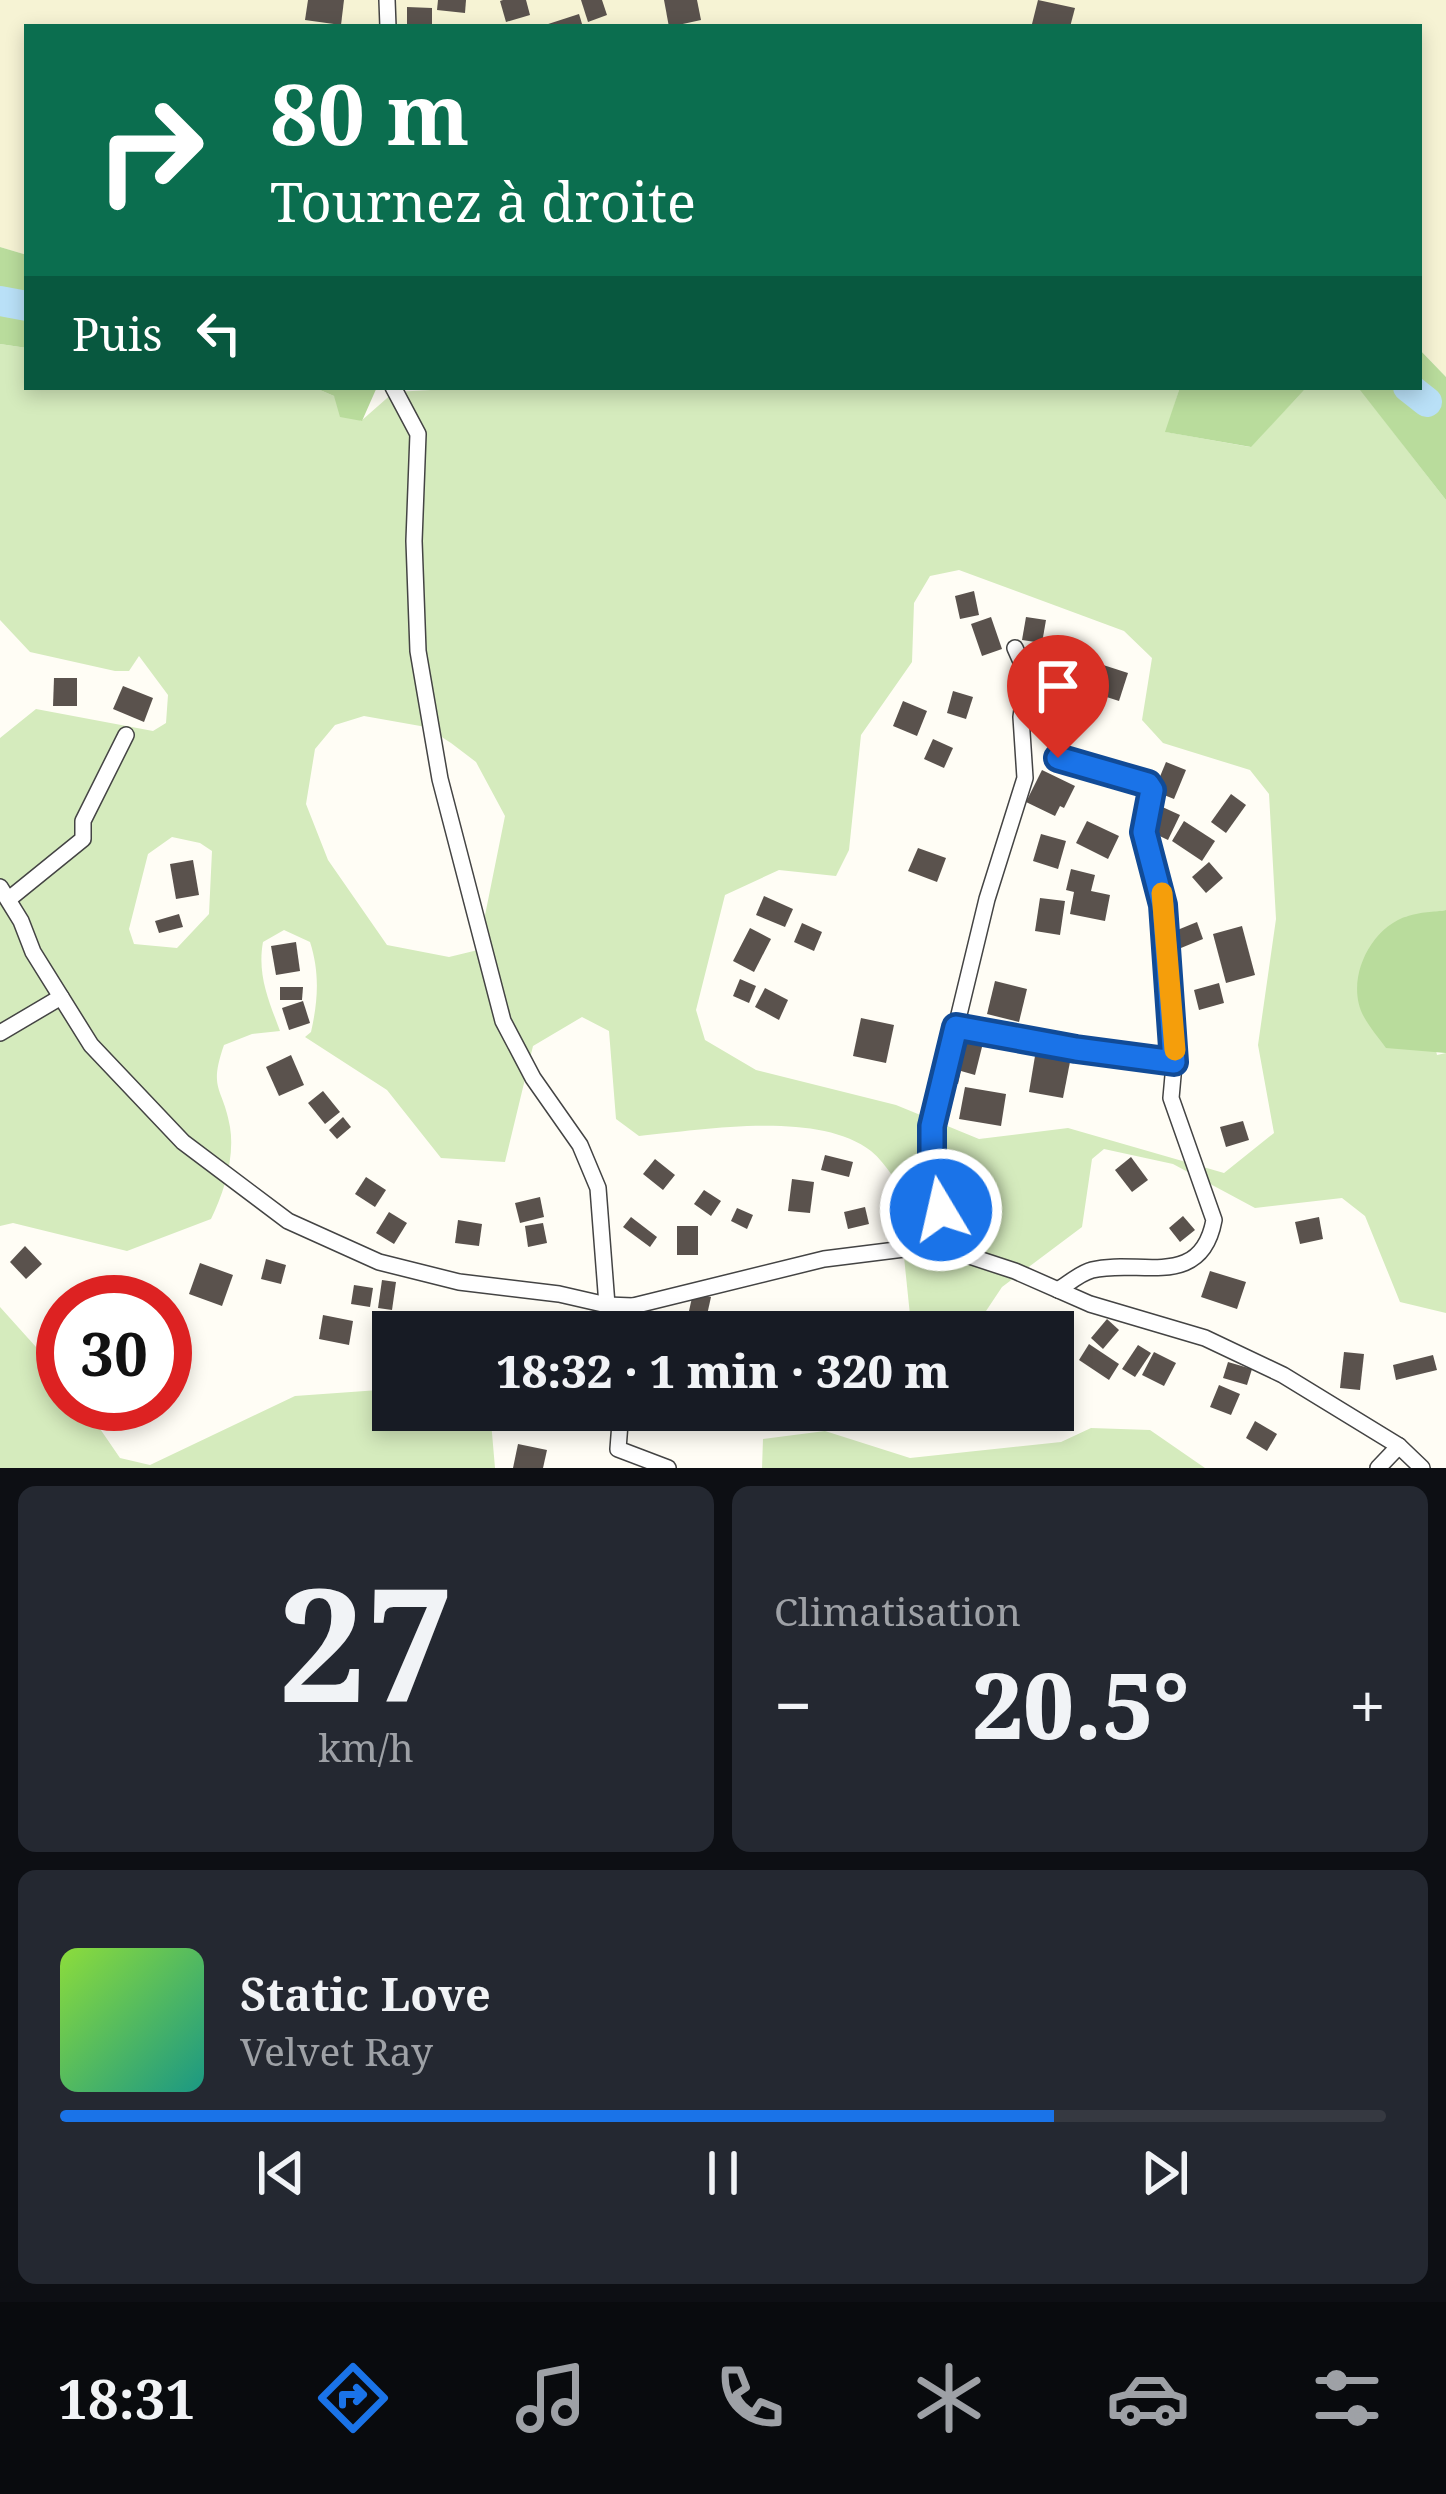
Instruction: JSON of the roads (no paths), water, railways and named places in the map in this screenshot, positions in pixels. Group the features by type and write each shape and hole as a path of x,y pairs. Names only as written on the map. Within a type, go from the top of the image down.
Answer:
{"street":[{"path":"395,390 418,434 414,542 418,651 440,779 503,1021 533,1078 580,1145 598,1188 607,1305"},
{"path":"936,1245 941,1210 932,1126 987,899 1025,778 1021,717 1027,675 1015,648"},
{"path":"126,735 83,821 79,845 4,893 33,952 91,1045 183,1142 288,1222 379,1262 459,1282 634,1306 824,1258 936,1245 980,1258 1090,1304 1205,1338 1283,1375 1399,1446 1422,1468"},
{"path":"1058,758 1148,784 1152,790 1144,832 1163,905 1174,1115 1214,1220 1209,1240 1190,1259 1152,1270 1089,1270 1058,1290"},
{"path":"0,1033 61,997"},
{"path":"956,1027 1174,1062"},
{"path":"634,1306 634,1311"},
{"path":"619,1431 618,1449 668,1468"},
{"path":"1378,1468 1399,1446"}],"waterway":[{"path":"0,301 24,305"},
{"path":"1412,390 1427,402"}]}
